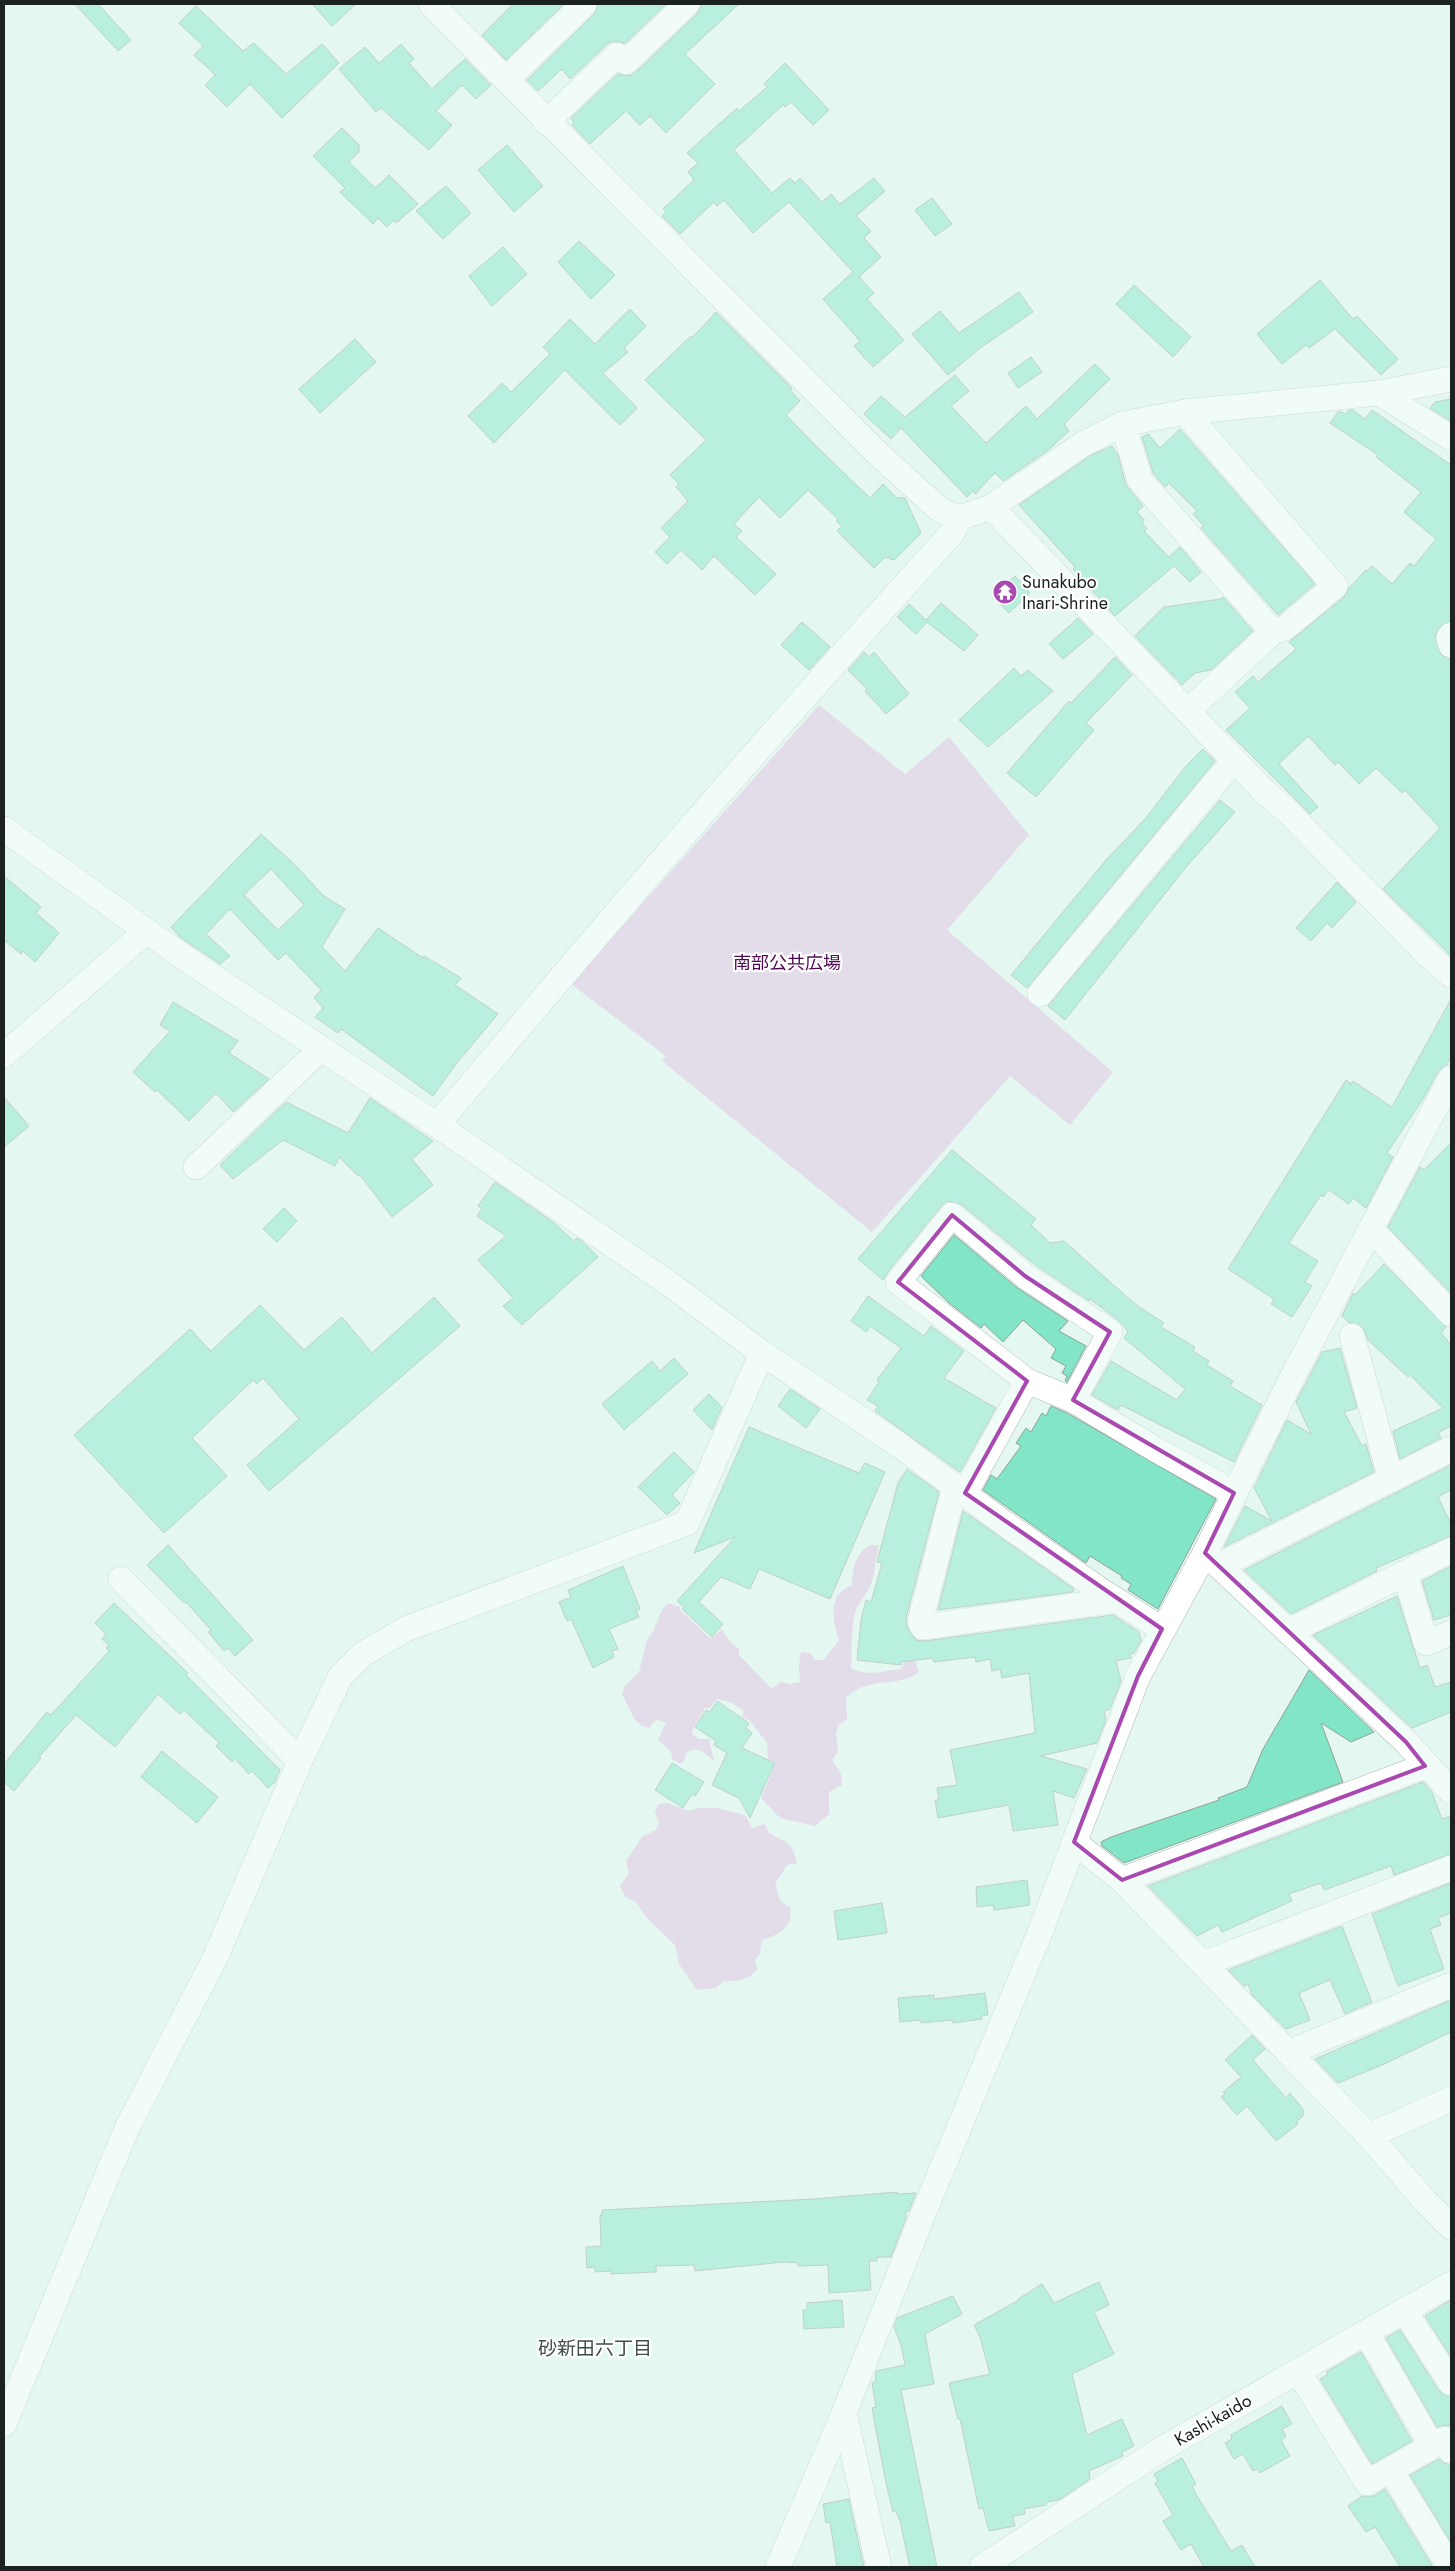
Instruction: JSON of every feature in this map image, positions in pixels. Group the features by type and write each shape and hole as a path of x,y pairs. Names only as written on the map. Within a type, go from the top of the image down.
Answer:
{"street":[{"path":"431,4 507,79 546,122 875,450 940,510 959,518"},
{"path":"507,79 584,4"},
{"path":"546,122 617,55 626,62 688,4"},
{"path":"437,1125 620,907 797,704 952,532 959,518 991,506 1082,444 1123,424 1185,412 1379,393 1451,379"},
{"path":"1379,393 1451,438"},
{"path":"1185,412 1335,583 1335,586 1310,609 1285,628 1273,632 1189,710"},
{"path":"1123,424 1143,485 1273,632"},
{"path":"991,506 1189,710 1234,760 1427,954 1451,975"},
{"path":"1451,635 1449,638 1451,645"},
{"path":"1040,994 1234,760"},
{"path":"4,829 147,931 437,1125 674,1287 762,1353 899,1445 997,1518 1116,1600 1162,1629"},
{"path":"4,1055 147,931"},
{"path":"196,1168 321,1049"},
{"path":"778,2567 844,2413 922,2217 1039,1935 1138,1676 1162,1629 1212,1560 1234,1493 1295,1372 1448,1091"},
{"path":"1073,1400 1110,1332 1025,1276 952,1215 898,1282 1027,1380 1073,1400 1234,1493"},
{"path":"1372,1229 1451,1314"},
{"path":"1352,1336 1391,1480"},
{"path":"4,2424 127,2128 215,1958 300,1761 340,1677 363,1654 406,1629 686,1523 762,1353"},
{"path":"1027,1380 960,1490 920,1622 923,1626 1116,1600"},
{"path":"1212,1560 1391,1480 1451,1449"},
{"path":"1290,1631 1451,1550"},
{"path":"1212,1560 1290,1631 1406,1742 1425,1766 1451,1791"},
{"path":"1405,1573 1426,1643 1451,1633"},
{"path":"121,1579 300,1761"},
{"path":"1122,1880 1425,1766"},
{"path":"1074,1842 1122,1880 1369,2136 1426,2202 1451,2227"},
{"path":"1203,1964 1451,1868"},
{"path":"1288,2053 1451,1985"},
{"path":"1369,2136 1451,2099"},
{"name":"Kashi-kaido","path":"982,2567 1165,2447 1451,2284"},
{"path":"1404,2310 1451,2383"},
{"path":"1298,2372 1367,2483 1442,2449 1366,2332"},
{"path":"844,2413 879,2567"},
{"path":"1391,2471 1450,2567"}],"highlighted area":[{"path":"952,1215 1025,1276 1110,1332 1073,1400 1234,1493 1205,1553 1406,1742 1425,1766 1122,1880 1074,1842 1138,1676 1162,1629 965,1493 1027,1381 898,1282"}],"green space":[{"name":"南部公共広場","path":"819,705 905,774 949,737 1029,835 947,930 1113,1072 1070,1125 1010,1076 872,1232 662,1061 666,1056 571,984"},
{"path":"870,1545 879,1545 872,1581 855,1613 852,1633 851,1668 857,1671 875,1673 901,1669 905,1661 910,1659 915,1661 919,1672 901,1680 863,1687 846,1698 847,1720 839,1724 836,1734 838,1752 832,1760 841,1774 842,1785 829,1792 829,1814 815,1826 780,1818 761,1798 776,1763 768,1758 767,1743 750,1721 743,1717 743,1710 730,1702 717,1699 710,1708 705,1708 693,1728 692,1734 699,1739 709,1739 714,1761 702,1751 695,1749 686,1753 685,1759 681,1764 672,1759 671,1752 658,1740 666,1723 657,1719 649,1728 638,1723 622,1695 625,1686 639,1672 647,1640 662,1610 668,1603 680,1607 680,1610 711,1639 722,1629 731,1643 739,1649 739,1655 772,1689 781,1682 790,1684 800,1682 799,1665 801,1652 810,1653 815,1660 823,1660 839,1641 834,1617 835,1602 838,1595 844,1589 852,1585 855,1562"},
{"path":"668,1803 688,1811 699,1808 717,1808 745,1815 752,1828 765,1824 769,1833 787,1843 793,1850 797,1863 787,1865 775,1884 781,1902 790,1907 790,1920 779,1933 762,1940 760,1953 755,1960 757,1970 746,1978 724,1981 716,1988 697,1990 679,1964 675,1945 646,1917 636,1902 625,1897 620,1886 629,1873 626,1861 643,1836 656,1830 659,1823 655,1812 658,1804"}],"building":[{"path":"75,4 98,4 131,40 118,51"},
{"path":"312,4 356,4 332,26"},
{"path":"513,4 564,4 506,60 482,35"},
{"path":"598,4 666,4 625,43 613,41 607,44 570,79 562,69 538,91 527,80 594,14"},
{"path":"702,4 739,4 685,54 715,84 666,133 650,116 640,125 626,111 590,144 572,125 574,122 571,118 618,74 630,76 636,72 697,14"},
{"path":"196,6 243,51 254,43 286,74 322,44 339,63 282,118 250,84 227,107 205,85 215,75 194,55 203,46 179,23"},
{"path":"401,44 414,59 409,63 432,89 465,59 491,85 476,99 462,85 436,111 452,125 429,150 381,108 376,112 339,69 365,47 379,63"},
{"path":"785,63 829,110 813,125 791,102 785,107 783,105 734,150 772,193 790,178 795,183 800,178 822,202 831,194 840,204 874,178 885,191 856,216 871,231 864,238 881,257 859,277 874,293 867,299 904,340 873,367 854,346 860,341 823,299 853,272 789,202 753,233 724,200 717,206 714,202 680,234 662,216 666,212 663,209 694,180 688,172 698,163 687,153 737,108 739,111 767,87 764,84"},
{"path":"342,128 359,145 359,152 349,162 375,188 389,175 418,204 396,223 394,220 387,227 378,218 373,224 340,192 345,188 313,156"},
{"path":"507,145 543,186 514,212 478,170"},
{"path":"446,186 471,213 443,239 416,211"},
{"path":"932,198 952,224 935,236 915,210"},
{"path":"579,241 615,275 591,299 558,262"},
{"path":"503,247 527,274 492,306 469,276"},
{"path":"1320,280 1353,319 1357,316 1398,359 1381,375 1335,329 1309,348 1306,345 1282,364 1257,334"},
{"path":"1134,285 1191,337 1173,357 1116,304"},
{"path":"1019,292 1033,312 980,348 948,375 912,334 940,311 959,333"},
{"path":"630,309 646,326 624,348 628,352 603,373 637,408 620,425 565,370 494,443 468,416 502,383 511,392 550,354 543,347 570,319 595,344"},
{"path":"716,312 792,388 790,390 800,401 786,415 816,446 870,498 883,484 897,498 905,498 921,533 894,560 885,557 874,568 837,531 842,526 836,521 838,519 808,490 780,518 759,497 734,524 742,531 736,537 776,574 755,595 714,556 702,570 681,550 667,564 655,552 670,537 661,528 688,501 676,487 679,484 670,475 706,440 645,380 691,336 692,338"},
{"path":"355,339 376,362 320,413 299,389"},
{"path":"1031,357 1042,372 1018,388 1008,373"},
{"path":"1095,364 1110,379 1064,424 1069,431 1047,451 1003,481 995,473 975,494 973,491 967,497 901,428 891,439 864,414 881,396 905,417 955,375 969,391 951,406 986,443 1026,406 1037,419"},
{"path":"1451,399 1451,421 1430,408 1435,402"},
{"path":"1349,410 1353,410 1365,419 1372,410 1451,465 1451,621 1439,627 1435,636 1441,655 1451,659 1451,956 1383,889 1440,828 1405,790 1402,793 1376,768 1359,784 1338,762 1335,765 1308,736 1279,764 1318,807 1310,814 1226,730 1250,708 1235,692 1253,676 1258,682 1296,649 1289,642 1344,597 1349,588 1366,570 1368,571 1372,566 1392,584 1410,563 1414,566 1436,539 1404,512 1421,492 1376,457 1378,455 1330,423 1339,411 1346,414"},
{"path":"1180,429 1315,584 1278,615 1201,528 1204,526 1193,514 1197,511 1169,483 1165,487 1153,473 1142,437 1148,434 1160,448"},
{"path":"1112,446 1118,455 1126,485 1143,506 1137,512 1144,520 1142,523 1147,529 1144,531 1169,557 1180,547 1201,572 1190,582 1174,566 1115,616 1073,569 1075,567 1019,505 1090,456"},
{"path":"1015,576 1030,593 1009,613 993,596"},
{"path":"1223,597 1253,631 1211,670 1195,673 1182,685 1135,636 1164,607 1221,599"},
{"path":"941,603 978,635 964,651 927,622 916,634 897,617 909,604 926,620"},
{"path":"1078,618 1093,634 1063,659 1049,644"},
{"path":"802,622 830,647 809,670 781,645"},
{"path":"864,652 869,657 874,652 909,694 886,714 865,691 867,689 848,670"},
{"path":"1115,657 1132,675 1086,723 1094,730 1036,797 1007,773 1069,701 1071,703"},
{"path":"1014,668 1021,676 1028,670 1053,691 988,747 959,720"},
{"path":"1203,749 1215,761 1027,988 1011,975 1106,860 1145,819 1186,766"},
{"path":"1220,800 1235,812 1187,866 1065,1020 1048,1006"},
{"path":"261,834 294,864 324,896 345,909 322,947 345,971 378,928 423,958 424,956 461,978 455,985 498,1014 456,1064 433,1096 341,1029 338,1033 315,1017 323,1008 314,998 321,990 286,953 278,960 230,909 206,934 230,956 220,964 181,938 171,927","holes":["271,869 304,905 278,930 244,895"]},
{"path":"4,876 41,907 36,913 59,933 35,962 23,951 21,954 4,940"},
{"path":"1337,882 1356,902 1332,928 1327,923 1311,941 1296,928"},
{"path":"1451,999 1451,1056 1447,1065 1438,1071 1425,1096 1387,1153 1393,1157 1366,1208 1353,1198 1349,1204 1329,1190 1323,1197 1321,1195 1289,1243 1318,1261 1305,1282 1312,1286 1292,1317 1271,1304 1274,1299 1228,1269 1346,1080 1351,1084 1353,1081 1392,1107"},
{"path":"173,1002 238,1041 229,1053 269,1079 233,1112 216,1093 189,1121 157,1090 155,1092 133,1072 170,1031 160,1025"},
{"path":"4,1097 29,1126 4,1147"},
{"path":"370,1098 433,1141 412,1159 433,1185 392,1217 360,1175 358,1176 339,1157 335,1166 283,1140 233,1179 220,1165 286,1102 348,1133"},
{"path":"1451,1143 1451,1293 1388,1227 1420,1167 1424,1170"},
{"path":"952,1150 1036,1219 1031,1225 1050,1243 1064,1241 1135,1304 1164,1323 1161,1327 1195,1347 1193,1351 1209,1361 1207,1365 1233,1381 1230,1386 1262,1405 1234,1462 1121,1405 1118,1410 1092,1395 1111,1361 1177,1400 1185,1389 1124,1338 1128,1331 1118,1320 1090,1299 1089,1301 1034,1264 961,1204 947,1201 941,1206 883,1280 858,1259"},
{"path":"495,1182 553,1222 574,1241 577,1238 583,1242 598,1257 522,1325 503,1306 513,1298 478,1260 506,1236 477,1216 482,1209 478,1206"},
{"path":"284,1208 297,1221 277,1242 263,1229"},
{"path":"954,1235 1016,1287 1068,1321 1059,1331 1086,1346 1067,1382 1065,1381 1067,1376 1062,1373 1066,1366 1051,1358 1056,1349 1023,1320 1003,1342 984,1324 981,1328 949,1303 921,1276"},
{"path":"1384,1264 1446,1327 1441,1333 1451,1345 1451,1426 1438,1433 1441,1438 1400,1459 1393,1431 1443,1408 1410,1375 1408,1377 1368,1340 1362,1326 1348,1322 1342,1316 1353,1293 1355,1295"},
{"path":"868,1296 924,1336 931,1326 964,1351 944,1378 996,1408 960,1472 875,1411 878,1406 867,1400 879,1382 877,1380 901,1348 870,1326 866,1332 851,1321"},
{"path":"434,1297 460,1326 269,1491 247,1465 299,1419 263,1378 257,1384 253,1380 192,1438 227,1476 164,1533 74,1435 190,1329 211,1351 260,1305 304,1350 342,1317 372,1353"},
{"path":"1340,1348 1357,1408 1344,1412 1362,1446 1366,1444 1374,1472 1224,1547 1245,1506 1272,1521 1254,1488 1287,1420 1311,1434 1296,1402 1322,1352"},
{"path":"674,1358 688,1374 624,1430 602,1404 652,1361 660,1371"},
{"path":"790,1389 820,1409 806,1428 778,1406"},
{"path":"709,1394 722,1407 712,1430 693,1410"},
{"path":"1051,1406 1067,1413 1216,1499 1158,1609 1128,1590 1131,1584 1121,1578 1122,1576 1090,1556 1086,1563 983,1490 991,1475 997,1479 1021,1446 1016,1443 1026,1428 1031,1432 1042,1413 1046,1416"},
{"path":"749,1427 859,1473 865,1463 885,1472 830,1599 759,1569 750,1589 721,1577 699,1602 723,1624 712,1637 682,1609 684,1607 677,1601 735,1537 694,1553"},
{"path":"674,1452 694,1472 672,1495 680,1503 667,1515 638,1487"},
{"path":"1451,1465 1451,1490 1438,1497 1451,1524 1451,1536 1376,1568 1377,1571 1291,1614 1244,1570"},
{"path":"907,1469 939,1492 906,1618 908,1629 916,1640 925,1641 1113,1615 1139,1632 1141,1641 1134,1653 1130,1654 1131,1658 1116,1661 1121,1681 1110,1709 1104,1711 1106,1720 1097,1743 1041,1756 1087,1769 1074,1798 1053,1791 1058,1825 1013,1831 1009,1805 938,1818 935,1800 939,1800 937,1788 957,1785 950,1750 1035,1733 1029,1673 1002,1678 1000,1669 992,1671 990,1659 976,1662 975,1657 934,1662 933,1658 901,1662 901,1665 857,1660 861,1620 866,1600 871,1602 882,1563 877,1562 898,1483"},
{"path":"963,1511 1074,1589 1073,1592 938,1610"},
{"path":"168,1545 253,1640 235,1656 228,1648 224,1651 208,1632 211,1630 186,1602 184,1603 147,1565"},
{"path":"623,1566 640,1609 636,1610 639,1617 609,1629 618,1649 612,1651 614,1657 593,1668 571,1619 567,1621 559,1602 571,1597 568,1590"},
{"path":"1451,1566 1451,1615 1434,1620 1422,1581"},
{"path":"1397,1596 1420,1668 1427,1665 1435,1687 1451,1682 1451,1712 1412,1728 1313,1635"},
{"path":"114,1603 188,1673 186,1675 280,1770 275,1782 268,1788 252,1771 249,1774 235,1759 232,1762 216,1746 219,1743 184,1710 180,1714 158,1694 115,1747 76,1715 39,1757 41,1758 14,1791 4,1782 4,1764 47,1712 51,1715 109,1651 106,1648 109,1645 102,1639 106,1634 95,1623"},
{"path":"1309,1670 1374,1732 1351,1742 1321,1723 1343,1782 1124,1863 1102,1846 1101,1842 1111,1837 1219,1800 1218,1798 1247,1787 1263,1749"},
{"path":"717,1701 749,1723 746,1728 752,1733 742,1748 775,1763 750,1818 739,1798 712,1785 727,1753 714,1745 716,1741 695,1727 706,1710 710,1712"},
{"path":"162,1751 218,1797 197,1823 141,1777"},
{"path":"672,1763 704,1782 695,1796 692,1794 683,1808 655,1790"},
{"path":"1423,1782 1432,1792 1442,1819 1451,1816 1451,1854 1394,1875 1391,1866 1324,1890 1321,1883 1289,1894 1292,1901 1222,1932 1218,1925 1197,1936 1148,1886"},
{"path":"1027,1880 1030,1905 994,1910 993,1905 977,1907 976,1887"},
{"path":"1451,1883 1451,1913 1438,1918 1441,1925 1430,1929 1444,1969 1398,1986 1372,1914"},
{"path":"882,1903 887,1933 838,1940 834,1911"},
{"path":"1342,1926 1372,2002 1345,2014 1330,1980 1299,1993 1310,2020 1286,2029 1252,1995 1248,1984 1244,1986 1228,1970"},
{"path":"985,1993 988,2015 981,2016 982,2019 953,2023 953,2020 921,2023 921,2020 900,2022 898,1998 934,1995 934,1999"},
{"path":"1451,2000 1451,2032 1382,2065 1338,2083 1315,2059"},
{"path":"1252,2035 1265,2049 1253,2060 1286,2098 1290,2093 1303,2109 1303,2116 1296,2122 1298,2124 1276,2141 1247,2106 1237,2115 1221,2097 1225,2094 1223,2092 1241,2077 1225,2060"},
{"path":"897,2192 897,2194 916,2193 909,2211 906,2211 906,2218 891,2257 877,2257 877,2261 869,2261 871,2290 829,2293 828,2265 798,2266 798,2263 784,2262 695,2271 694,2265 656,2266 656,2272 611,2274 611,2271 595,2272 595,2267 587,2268 586,2247 601,2246 600,2215 602,2215 602,2210 813,2199"},
{"path":"1099,2282 1109,2305 1094,2312 1114,2354 1072,2374 1087,2435 1122,2419 1134,2446 1122,2452 1123,2456 1089,2471 1090,2479 1059,2500 1046,2502 1046,2505 1024,2509 1025,2514 1013,2516 1015,2526 989,2531 983,2508 979,2509 960,2419 958,2419 949,2383 990,2374 980,2337 974,2325 1019,2300 1042,2284 1054,2303"},
{"path":"953,2296 962,2314 925,2334 934,2384 901,2390 937,2567 910,2567 900,2521 896,2511 893,2512 885,2478 872,2408 876,2407 872,2383 875,2382 876,2371 905,2365 901,2345 894,2327 897,2318"},
{"path":"842,2300 844,2327 804,2329 803,2310 807,2310 807,2303"},
{"path":"1451,2300 1451,2357 1425,2316"},
{"path":"1400,2330 1439,2391 1451,2397 1451,2426 1437,2427 1386,2338"},
{"path":"1361,2352 1412,2441 1372,2464 1320,2379 1328,2374 1326,2372"},
{"path":"1282,2406 1292,2424 1282,2429 1286,2436 1281,2440 1290,2456 1260,2473 1257,2469 1253,2471 1243,2454 1234,2459 1225,2443 1232,2439 1231,2435"},
{"path":"1182,2458 1196,2484 1192,2486 1196,2494 1231,2551 1242,2545 1255,2567 1204,2567 1191,2544 1181,2550 1163,2521 1173,2515 1155,2483 1158,2481 1154,2474"},
{"path":"1439,2459 1451,2465 1451,2542 1410,2475"},
{"path":"1385,2489 1433,2567 1400,2567 1375,2527 1366,2532 1348,2506 1362,2496 1374,2496"},
{"path":"849,2499 864,2567 837,2567 830,2522 826,2523 823,2504"}],"place":[{"name":"Sunakubo Inari-Shrine","path":"1005,592"}],"district":[{"name":"砂新田六丁目","path":"595,2348"}]}
